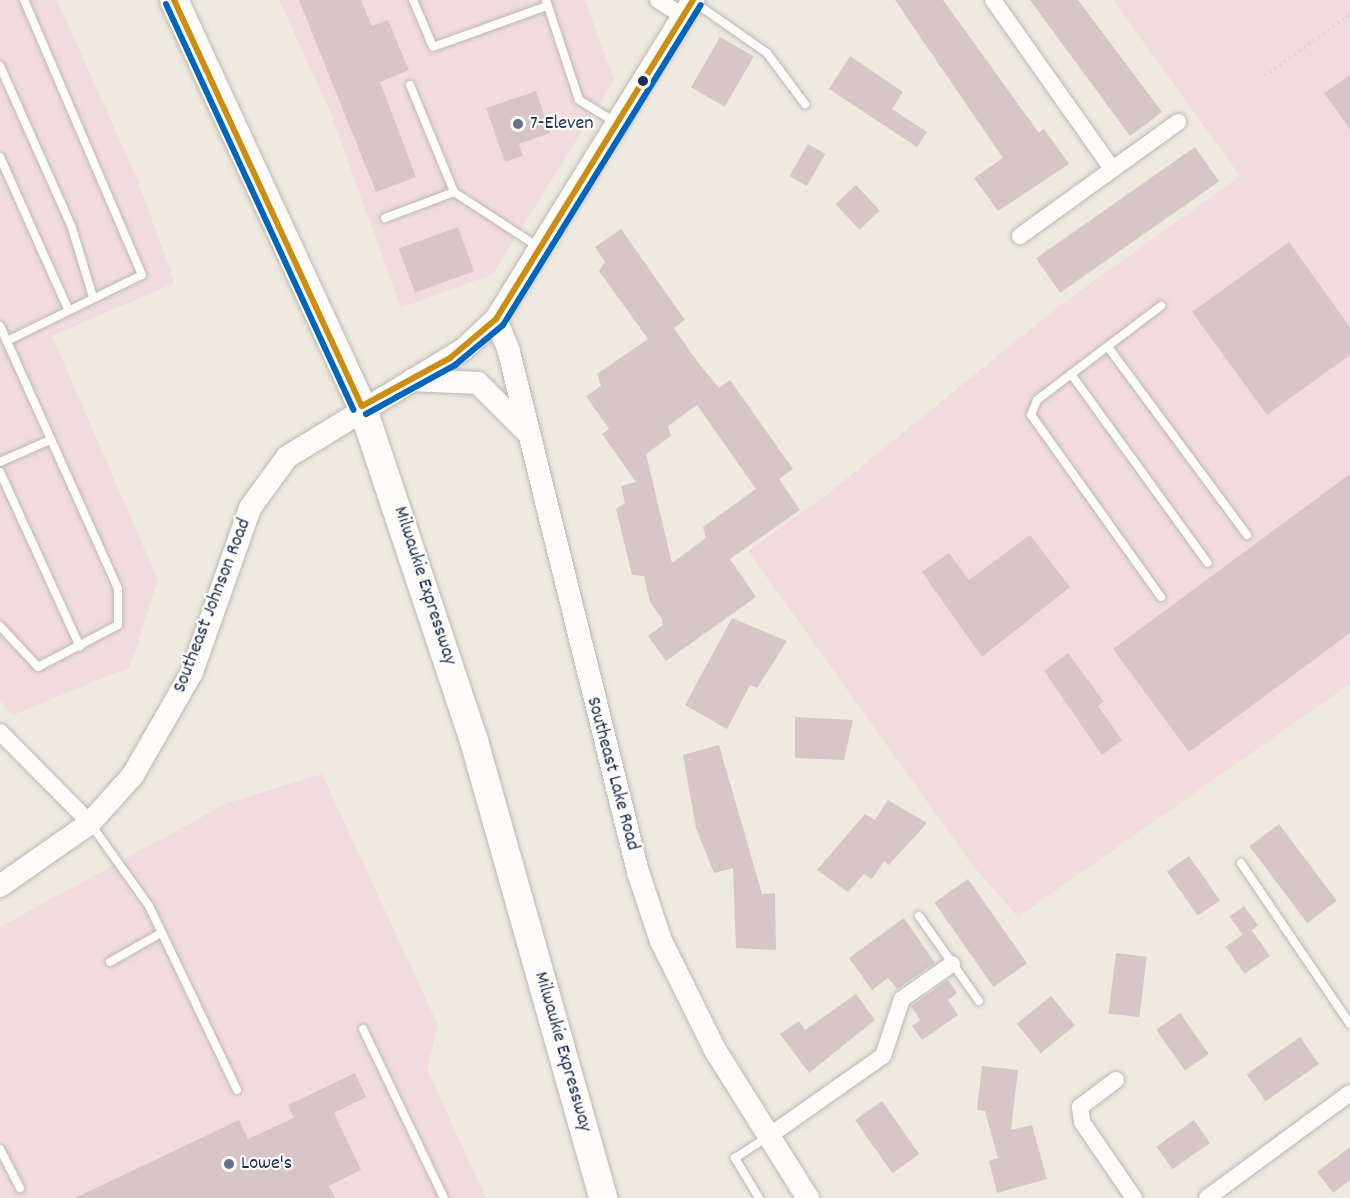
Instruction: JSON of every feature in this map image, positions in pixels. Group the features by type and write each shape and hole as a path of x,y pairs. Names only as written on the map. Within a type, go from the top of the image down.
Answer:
{"highway":[{"name":"Milwaukie Expressway","path":"174,0 362,406 474,741 603,1198"}],"street":[{"path":"658,0 689,5"},
{"path":"993,0 1112,170"},
{"name":"Southeast Johnson Road","path":"0,886 90,823 133,775 187,682 250,508 287,457 362,406 464,349 496,319 543,250 689,5"},
{"path":"1020,236 1178,122"},
{"name":"Southeast Lake Road","path":"496,319 528,434 632,850 661,941 693,1010 808,1198"},
{"path":"412,380 478,382 528,434"},
{"path":"0,732 90,823"},
{"path":"769,1136 883,1056 902,999 952,963"},
{"path":"1116,1080 1080,1107 1082,1122 1134,1198"},
{"path":"1207,1198 1350,1093"}],"lane":[{"path":"7,341 68,309 142,275 24,0"},
{"path":"413,0 433,47 546,3 579,100 618,124"},
{"path":"689,5 767,53 805,104"},
{"path":"0,66 72,228 93,297"},
{"path":"410,85 454,192 543,250"},
{"path":"0,157 68,309"},
{"path":"385,218 454,192"},
{"path":"1161,306 1036,400 1031,415 1161,597"},
{"path":"0,326 118,590 118,625 80,647 38,667 0,626"},
{"path":"1108,346 1247,535"},
{"path":"1071,374 1208,563"},
{"path":"0,462 50,440"},
{"path":"0,472 80,647"},
{"path":"90,823 140,891 237,1090"},
{"path":"1241,863 1350,1024"},
{"path":"919,916 979,1001"},
{"path":"110,962 161,933"},
{"path":"363,1029 444,1198"},
{"path":"759,1198 735,1158 769,1136"},
{"path":"0,1149 20,1188"}],"path":[{"path":"1265,76 1350,14"}],"shaded area":[{"path":"0,0 57,0 136,176 175,283 52,336 158,580 130,667 13,715 0,701"},
{"path":"279,0 585,0 614,80 493,274 401,308 329,109"},
{"path":"1113,0 1350,0 1350,684 1018,917 973,866 748,551 830,492 1059,306 1240,176"},
{"path":"322,774 438,1025 427,1069 486,1198 0,1198 0,927 227,803"}],"building":[{"path":"299,0 361,0 372,26 388,20 409,70 380,82 416,177 376,192"},
{"path":"895,0 943,0 1039,133 1044,129 1069,164 998,211 974,178 1003,158"},
{"path":"1030,0 1078,0 1162,112 1130,136"},
{"path":"720,37 754,56 725,107 691,87"},
{"path":"850,56 903,92 892,109 927,132 917,147 829,89"},
{"path":"1350,75 1350,129 1324,93"},
{"path":"536,91 550,133 519,144 523,156 505,162 486,108"},
{"path":"808,144 825,154 807,186 790,176"},
{"path":"1195,147 1219,181 1060,293 1036,258"},
{"path":"856,185 880,211 859,230 836,204"},
{"path":"458,227 474,271 415,293 399,249"},
{"path":"621,229 685,320 674,328 699,364 719,388 730,380 793,469 779,479 800,510 730,559 756,597 666,661 648,636 663,625 662,619 650,602 644,576 632,575 616,509 625,503 621,486 636,482 602,434 609,429 586,396 601,386 597,374 648,339 599,271 605,262 595,247","holes":["697,405 756,489 703,527 706,538 672,563 646,454 671,436 668,426"]},
{"path":"1289,242 1350,327 1350,355 1267,415 1192,312"},
{"path":"1350,474 1350,633 1189,752 1113,649"},
{"path":"1030,535 1070,587 982,657 922,572 949,553 969,580"},
{"path":"732,618 787,641 757,688 750,685 727,729 685,705"},
{"path":"1068,653 1104,702 1098,706 1122,740 1102,755 1044,671"},
{"path":"795,717 853,720 844,760 795,758"},
{"path":"719,745 762,894 775,893 776,950 736,948 733,868 714,873 696,828 683,755"},
{"path":"888,800 927,823 889,865 884,861 872,879 864,874 848,892 817,870 865,814 875,820"},
{"path":"1279,824 1337,901 1307,923 1249,846"},
{"path":"1189,856 1220,900 1198,916 1167,871"},
{"path":"968,879 1027,963 993,987 934,903"},
{"path":"1244,906 1258,925 1244,936 1229,917"},
{"path":"904,918 935,963 897,989 888,978 872,990 849,958"},
{"path":"1251,929 1270,956 1245,974 1226,947"},
{"path":"1116,953 1147,957 1139,1017 1109,1014"},
{"path":"948,980 957,993 948,1000 958,1015 922,1040 912,1026 920,1020 911,1006"},
{"path":"856,994 875,1020 809,1073 780,1034 799,1021 805,1030"},
{"path":"1051,996 1075,1026 1041,1053 1017,1024"},
{"path":"1180,1013 1209,1054 1185,1071 1156,1030"},
{"path":"1300,1037 1319,1064 1266,1101 1247,1074"},
{"path":"982,1066 1018,1070 1011,1130 1032,1125 1047,1179 997,1193 989,1161 998,1158 985,1111 977,1110"},
{"name":"Lowe's","path":"355,1073 366,1097 334,1113 361,1170 329,1186 335,1198 75,1198 239,1120 248,1139 294,1118 288,1105"},
{"path":"882,1101 919,1154 892,1173 855,1120"},
{"path":"1194,1120 1210,1143 1172,1169 1156,1146"},
{"path":"1350,1147 1350,1180 1333,1193 1317,1172"}],"transit line":[{"path":"174,0 362,406"},
{"path":"362,406 450,358 496,319 693,0"},
{"path":"166,4 354,410"},
{"path":"366,414 455,365 503,325 701,5"}],"place":[{"name":"7-Eleven","path":"518,124"},
{"name":"Lowe's","path":"229,1164"}]}
